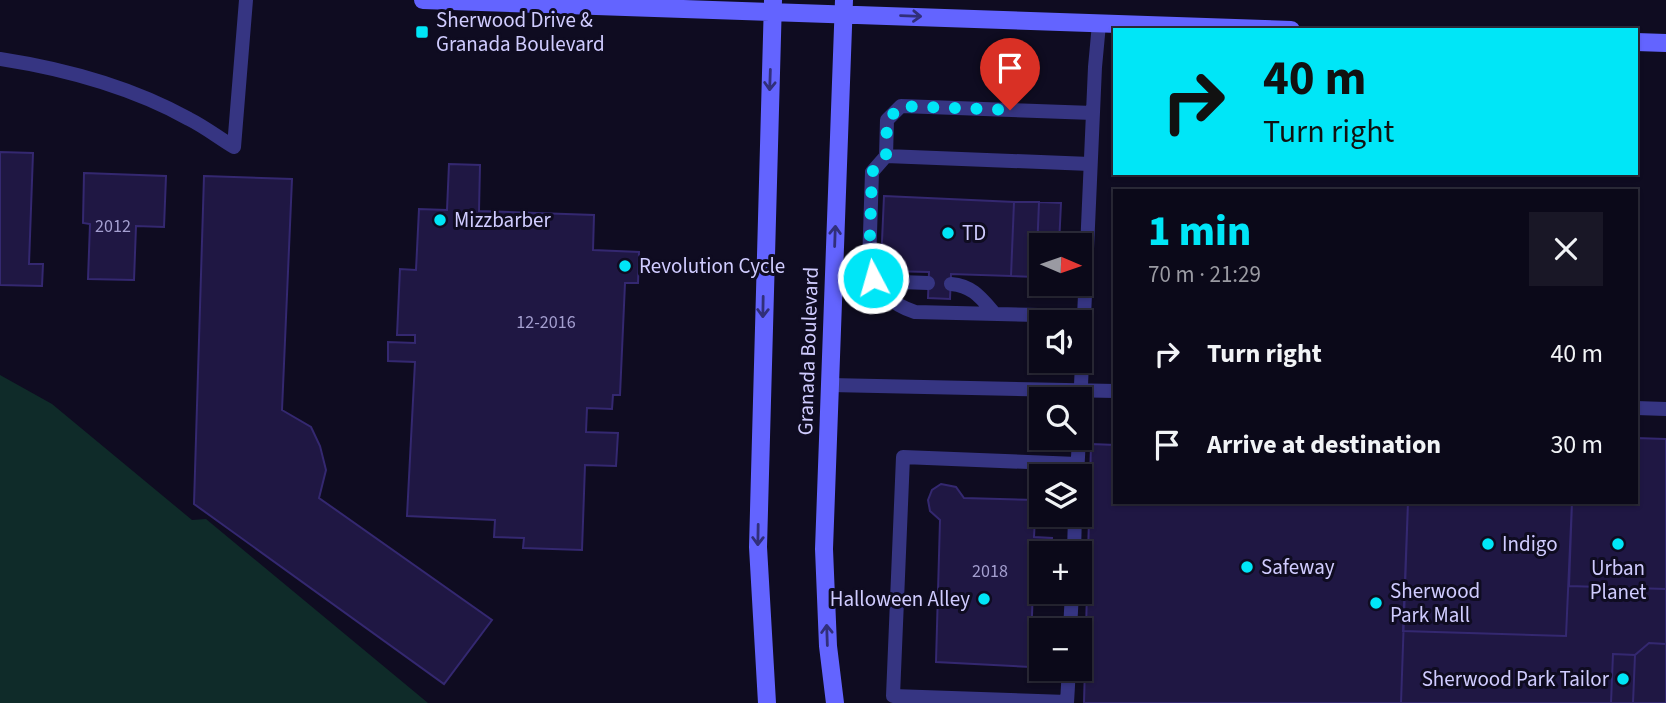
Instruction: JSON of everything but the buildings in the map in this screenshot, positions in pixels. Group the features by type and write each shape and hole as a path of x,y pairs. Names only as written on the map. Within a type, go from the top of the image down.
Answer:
{"main road":[{"path":"423,0 843,7 1099,24 1228,28"},
{"path":"830,0 843,7"},
{"path":"767,703 758,547 772,6"},
{"name":"Granada Boulevard","path":"835,703 828,646 824,549 843,7"}],"lane":[{"path":"0,59 39,65 108,84 189,119 234,148 246,0"},
{"path":"1083,310 1099,24"},
{"path":"1029,315 915,312 889,300 882,291 873,278 869,264 872,172 886,156 887,120 901,106 1093,113"},
{"path":"886,156 1090,164"},
{"path":"882,291 901,282 928,283"},
{"path":"951,284 965,285 976,291 995,314"},
{"path":"830,385 1029,389"},
{"path":"1092,390 1113,391"},
{"path":"1638,408 1666,409"},
{"path":"1029,466 903,457 893,696 1067,702 1068,681"}],"green space":[{"path":"0,375 52,404 192,520 206,519 428,703 0,703"}],"place":[{"name":"Sherwood Drive & Granada Boulevard","path":"422,32"},
{"name":"Mizzbarber","path":"440,220"},
{"name":"TD","path":"948,233"},
{"name":"Revolution Cycle","path":"625,266"},
{"name":"Indigo","path":"1488,544"},
{"name":"Urban Planet","path":"1618,544"},
{"name":"Safeway","path":"1247,567"},
{"name":"Halloween Alley","path":"984,599"},
{"name":"Sherwood Park Mall","path":"1376,603"},
{"name":"Sherwood Park Tailor","path":"1623,679"}],"route":[{"path":"873,278 869,264 872,172 886,156 887,120 901,106 1010,110"}]}
